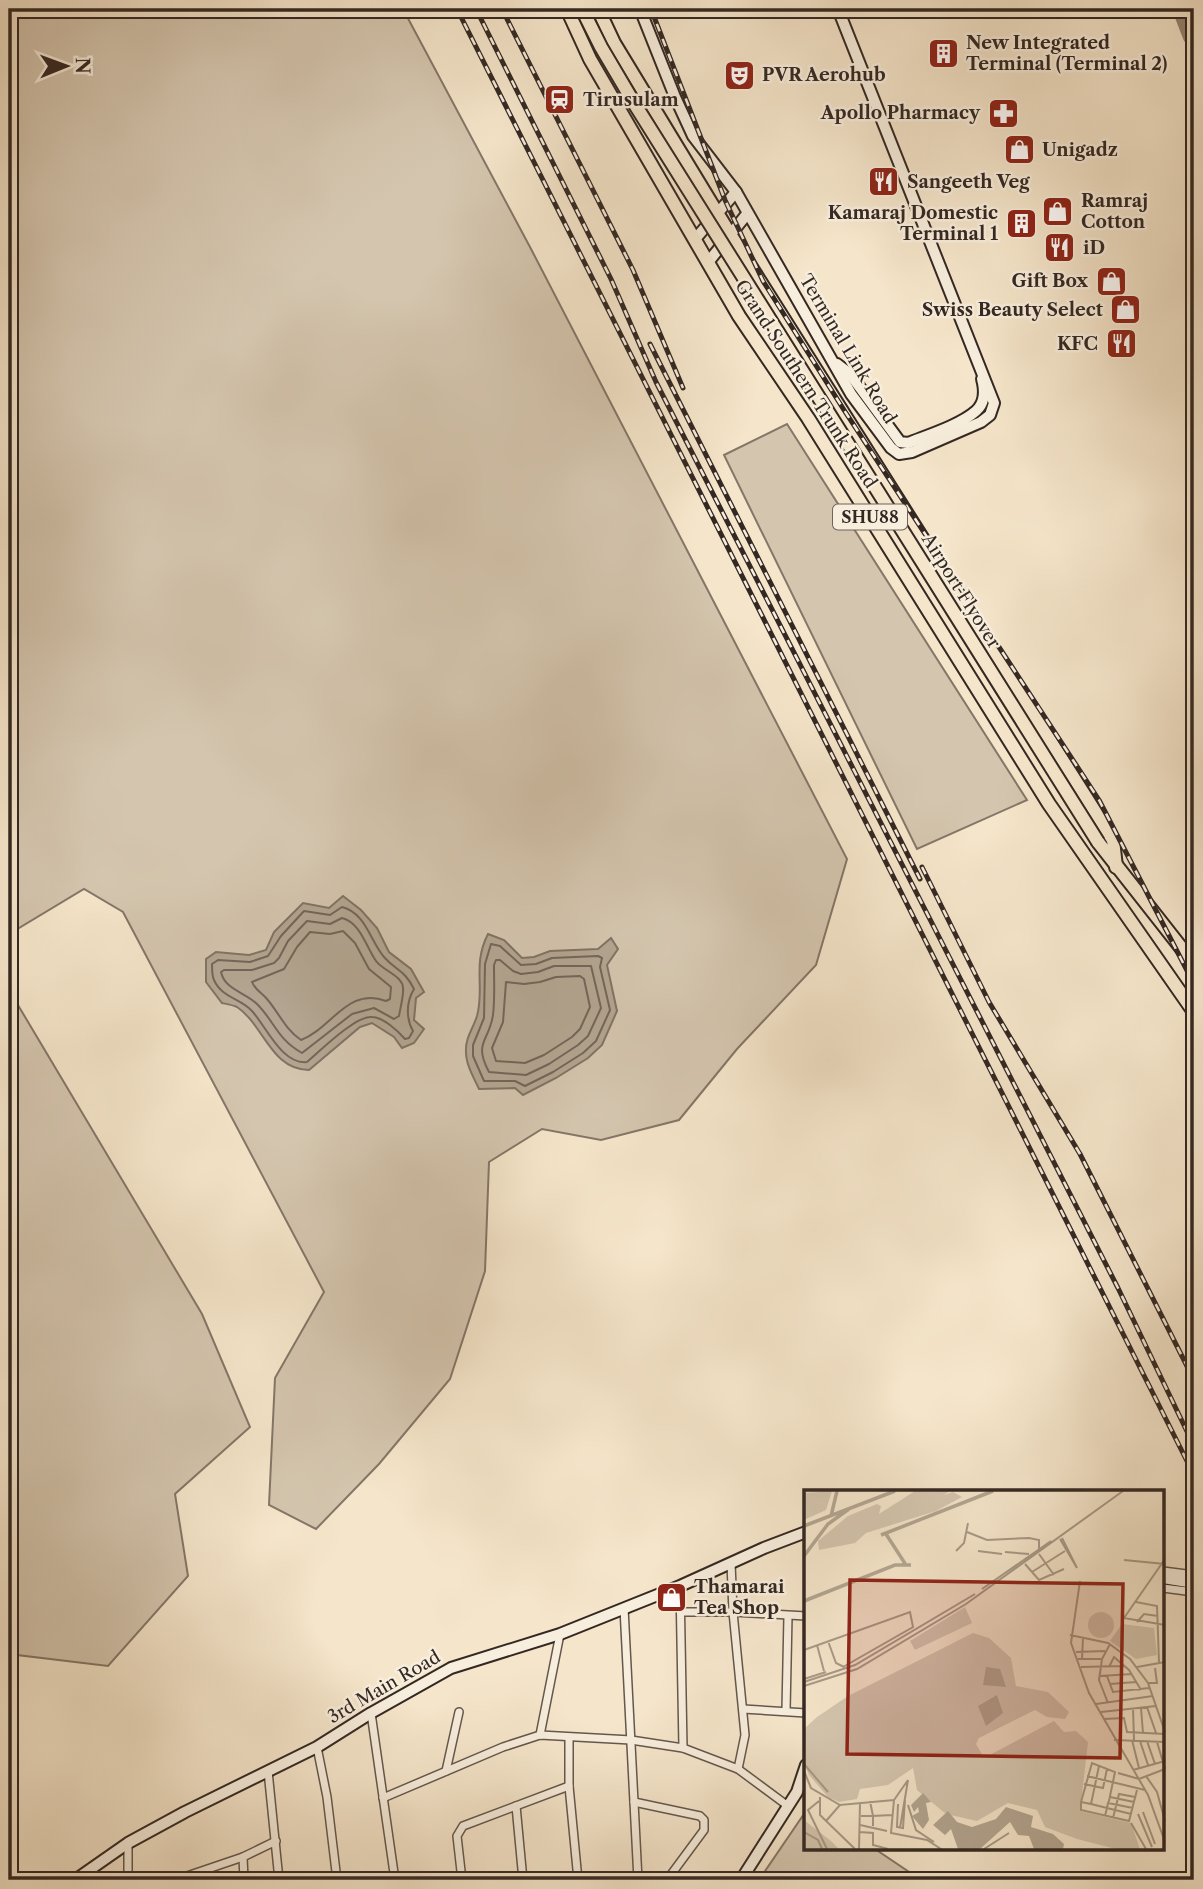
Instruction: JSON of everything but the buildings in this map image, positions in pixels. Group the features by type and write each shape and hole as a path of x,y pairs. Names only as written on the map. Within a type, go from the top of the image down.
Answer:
{"main road":[{"name":"Grand Southern Trunk Road","path":"568,9 590,59 739,316 815,429 1049,804 1194,1012"},
{"name":"Airport Flyover","path":"582,9 641,115 1116,867"},
{"path":"597,9 614,43 730,234 1113,840 1116,867"},
{"name":"SHU88","path":"1116,867 1194,964"}],"street":[{"name":"Terminal Link Road","path":"640,9 685,120 700,148 736,192 851,394 885,442 899,454 912,452 981,422 990,415 994,403 838,9"},
{"path":"832,9 983,383 984,400 978,410 923,437 908,443 900,442 849,374 832,360"},
{"path":"696,238 736,192"},
{"path":"709,261 747,214"},
{"name":"3rd Main Road","path":"75,1880 128,1843 317,1747 370,1713 451,1668 560,1634 804,1533"},
{"path":"731,1563 743,1709 744,1745 737,1769"},
{"path":"1164,1571 1194,1575"},
{"path":"1164,1578 1194,1583"},
{"path":"680,1586 683,1748"},
{"path":"1164,1588 1194,1592"},
{"path":"624,1608 638,1880"},
{"path":"681,1612 804,1616"},
{"path":"786,1710 788,1616"},
{"path":"541,1735 560,1634"},
{"path":"743,1709 804,1713"},
{"path":"446,1771 459,1712"},
{"path":"370,1713 395,1880"},
{"path":"383,1798 503,1746 541,1735 631,1740 683,1748 737,1769 788,1806"},
{"path":"569,1738 569,1786 578,1880"},
{"path":"317,1747 327,1797 337,1880"},
{"path":"741,1880 797,1792 804,1771"},
{"path":"268,1772 279,1880"},
{"path":"462,1880 457,1842 458,1831 463,1826 569,1786"},
{"path":"634,1802 700,1816 704,1820 704,1830 667,1880"},
{"path":"516,1806 523,1880"},
{"path":"184,1877 243,1857 276,1841"},
{"path":"128,1843 128,1880"},
{"path":"243,1857 244,1880"}],"shaded area":[{"path":"9,9 403,9 530,247 847,859 816,965 737,1049 679,1120 601,1140 542,1129 489,1162 485,1271 450,1379 379,1464 316,1529 269,1505 275,1378 324,1292 123,912 84,889 9,934"},
{"path":"787,424 1027,800 917,849 724,455"},
{"path":"9,990 202,1314 250,1427 175,1494 188,1576 108,1666 9,1654"},
{"path":"804,1814 804,1850 876,1850 921,1880 759,1880"}],"water":[{"path":"343,896 361,910 377,928 389,952 411,969 424,992 416,998 414,1020 424,1029 414,1043 402,1048 394,1037 372,1023 360,1027 309,1070 296,1068 277,1055 254,1024 237,1007 222,1003 206,982 206,959 216,952 249,955 266,950 274,932 303,903 329,908"},
{"path":"488,934 504,940 522,958 550,951 598,949 611,938 618,949 607,965 617,1011 602,1045 588,1058 523,1095 515,1088 479,1089 467,1062 467,1042 479,1005 481,956"}],"taxiway":[{"path":"1184,9 1194,35"}],"railway":[{"path":"457,9 1194,1475"},
{"path":"476,9 611,279 656,382 1118,1288 1194,1446"},
{"path":"502,9 633,270 683,388"},
{"path":"651,9 725,200 763,281 844,410 1099,800 1194,984"},
{"path":"650,344 920,879"},
{"path":"922,867 989,1002 1080,1154 1194,1380"}],"place":[{"name":"New Integrated Terminal (Terminal 2)","path":"943,53"},
{"name":"PVR Aerohub","path":"739,75"},
{"name":"Tirusulam","path":"560,100"},
{"name":"Apollo Pharmacy","path":"1003,113"},
{"name":"Unigadz","path":"1019,150"},
{"name":"Sangeeth Veg","path":"884,182"},
{"name":"Ramraj Cotton","path":"1058,211"},
{"name":"Kamaraj Domestic Terminal 1","path":"1021,223"},
{"name":"iD","path":"1060,248"},
{"name":"Gift Box","path":"1111,281"},
{"name":"Swiss Beauty Select","path":"1126,310"},
{"name":"KFC","path":"1121,344"},
{"name":"Thamarai Tea Shop","path":"671,1597"}]}
